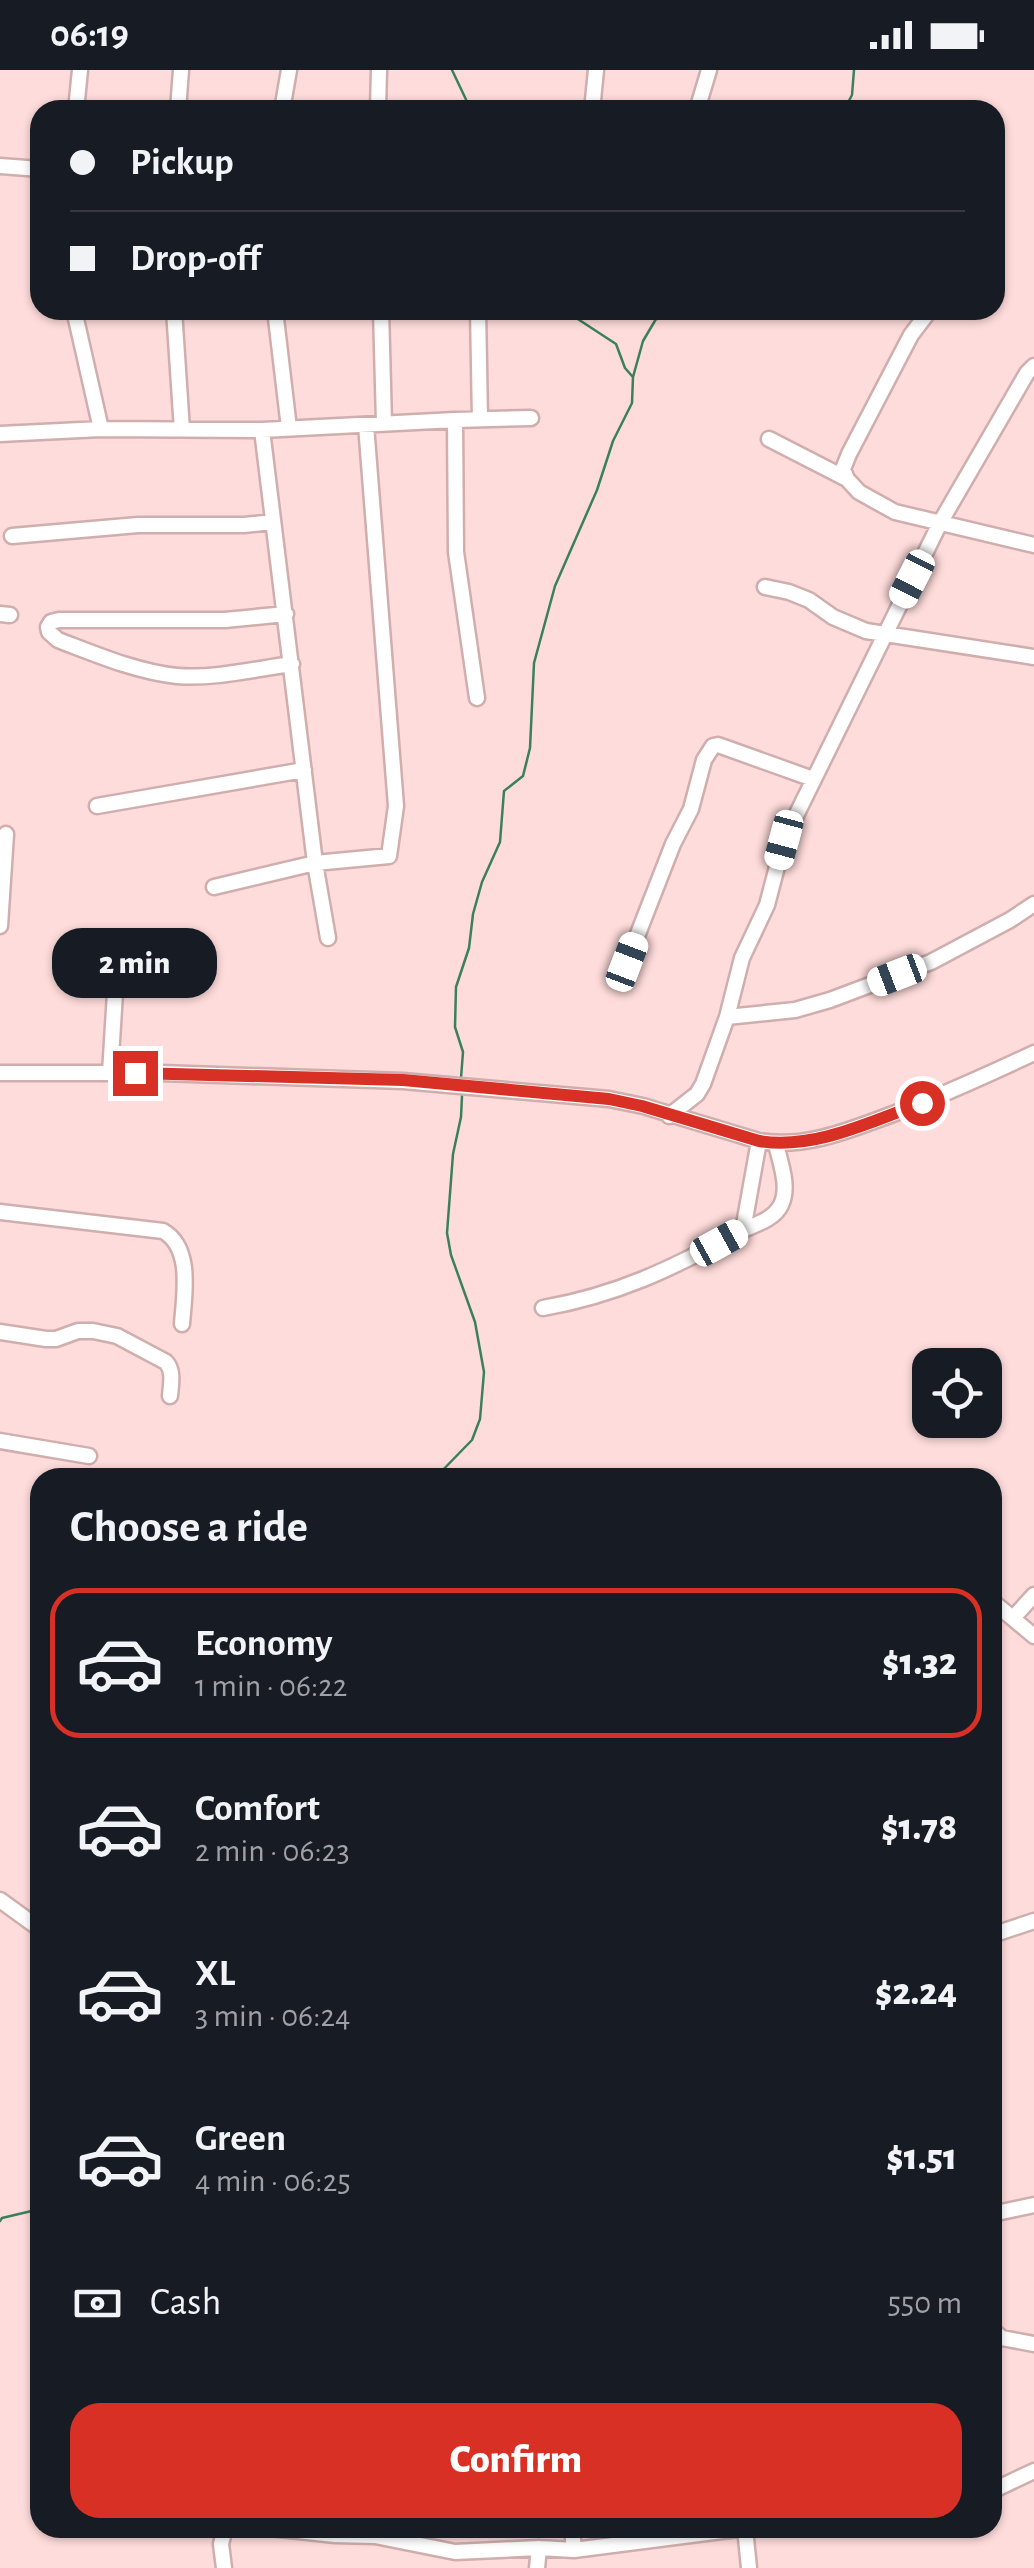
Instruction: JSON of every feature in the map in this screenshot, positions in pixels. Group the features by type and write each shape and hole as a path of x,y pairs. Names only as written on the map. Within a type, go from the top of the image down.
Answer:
{"street":[{"path":"77,100 80,70"},
{"path":"178,100 180,70"},
{"path":"284,100 289,70"},
{"path":"378,100 379,70"},
{"path":"593,100 596,70"},
{"path":"700,100 709,70"},
{"path":"0,166 30,168"},
{"path":"76,320 101,429"},
{"path":"175,320 182,430"},
{"path":"276,320 289,428"},
{"path":"381,320 384,424"},
{"path":"478,320 480,419"},
{"path":"847,480 843,470 848,454 922,320"},
{"path":"669,1116 697,1094 703,1084 727,1017 742,958 767,906 784,840 883,635 940,523 1034,366"},
{"path":"0,434 101,429 262,430 531,418"},
{"path":"455,420 456,552 477,698"},
{"path":"214,887 315,863 384,858 391,847 396,806 366,425"},
{"path":"262,430 315,863 328,938"},
{"path":"769,439 847,480 895,512 1034,545"},
{"path":"12,536 138,525 273,522"},
{"path":"765,586 809,600 833,617 866,631 1034,657"},
{"path":"286,614 225,620 59,620 51,622 48,632 74,646 176,676 292,664"},
{"path":"627,962 673,844 691,810 704,760 712,746 813,779"},
{"path":"97,806 304,770"},
{"path":"0,926 6,834"},
{"path":"727,1017 795,1010 830,1000 931,962 1034,904"},
{"path":"110,1073 118,945"},
{"path":"0,1073 403,1080 609,1099 776,1144 830,1136 861,1126 952,1092 1034,1053"},
{"path":"743,1230 759,1141"},
{"path":"543,1308 621,1290 771,1217 781,1206 785,1186 776,1144"},
{"path":"0,1212 163,1231 171,1236 183,1263 186,1282 182,1324"},
{"path":"0,1332 46,1339 78,1331 117,1336 166,1362 171,1375 170,1396"},
{"path":"0,1441 89,1456"},
{"path":"1013,1618 1034,1595"},
{"path":"1002,1609 1034,1636"},
{"path":"0,1900 30,1922"},
{"path":"1002,1932 1034,1921"},
{"path":"1002,2212 1034,2205"},
{"path":"1002,2338 1034,2344"},
{"path":"1002,2487 1034,2472"},
{"path":"222,2538 224,2568"},
{"path":"385,2538 455,2552 574,2550 667,2538"},
{"path":"573,2538 574,2550"},
{"path":"746,2538 749,2568"},
{"path":"537,2568 539,2548"}],"waterway":[{"path":"452,70 466,100"},
{"path":"849,100 854,70"},
{"path":"579,320 616,344 632,376"},
{"path":"461,1078 463,1052 455,1027 456,987 469,948 482,882 500,842 504,791 523,776 530,748 534,663 555,586 632,403 633,377 643,341 655,320"},
{"path":"445,1468 472,1440 480,1419 484,1372 475,1322 447,1233 462,1096"},
{"path":"0,2221 30,2211"}],"route":[{"path":"135,1073 403,1080 609,1099 776,1144 830,1136 922,1103"}]}
